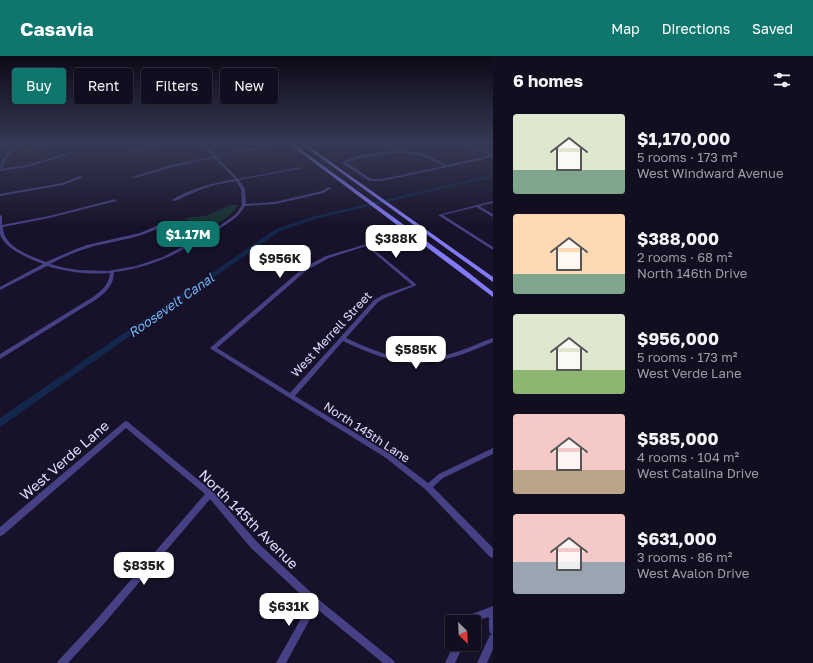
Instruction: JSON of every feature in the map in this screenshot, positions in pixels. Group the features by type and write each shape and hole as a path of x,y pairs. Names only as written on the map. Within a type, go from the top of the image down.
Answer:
{"main road":[{"path":"328,171 457,266 493,295"},
{"path":"341,171 493,280"}],"street":[{"path":"134,178 155,171"},
{"path":"0,216 5,240 15,249 46,265 83,272 112,271 135,268 172,255 231,220 244,205 243,189 228,171"},
{"path":"174,200 201,188 236,179 281,171"},
{"path":"357,171 370,180 375,181 421,171"},
{"path":"0,195 63,184 81,177"},
{"path":"244,205 275,203 323,192 330,188"},
{"path":"1,226 49,217 115,200"},
{"path":"493,202 440,215 493,249"},
{"path":"476,206 493,216"},
{"path":"0,289 75,251 88,246 138,236 161,225"},
{"path":"0,242 5,240"},
{"name":"West Merrell Street","path":"213,348 305,269 328,257 367,245 415,285 385,296 376,301 291,396"},
{"path":"0,357 107,289 111,282 112,271"},
{"path":"342,338 378,355 402,361 418,362 445,358 493,340"},
{"name":"North 145th Lane","path":"213,348 388,456 428,487 493,554"},
{"name":"North 145th Avenue","path":"126,424 210,494 254,545 315,602 390,663"},
{"name":"West Verde Lane","path":"0,532 126,424"},
{"path":"428,487 440,476 493,451"},
{"path":"62,663 99,623 210,494"},
{"path":"281,663 315,602"},
{"path":"478,615 493,610 493,630"},
{"path":"482,663 493,638"},
{"path":"450,663 456,651"}],"green space":[{"path":"231,205 238,205 227,217 205,231 184,218 205,216"}],"waterway":[{"name":"Roosevelt Canal","path":"0,423 278,230 317,217 493,176"}]}
